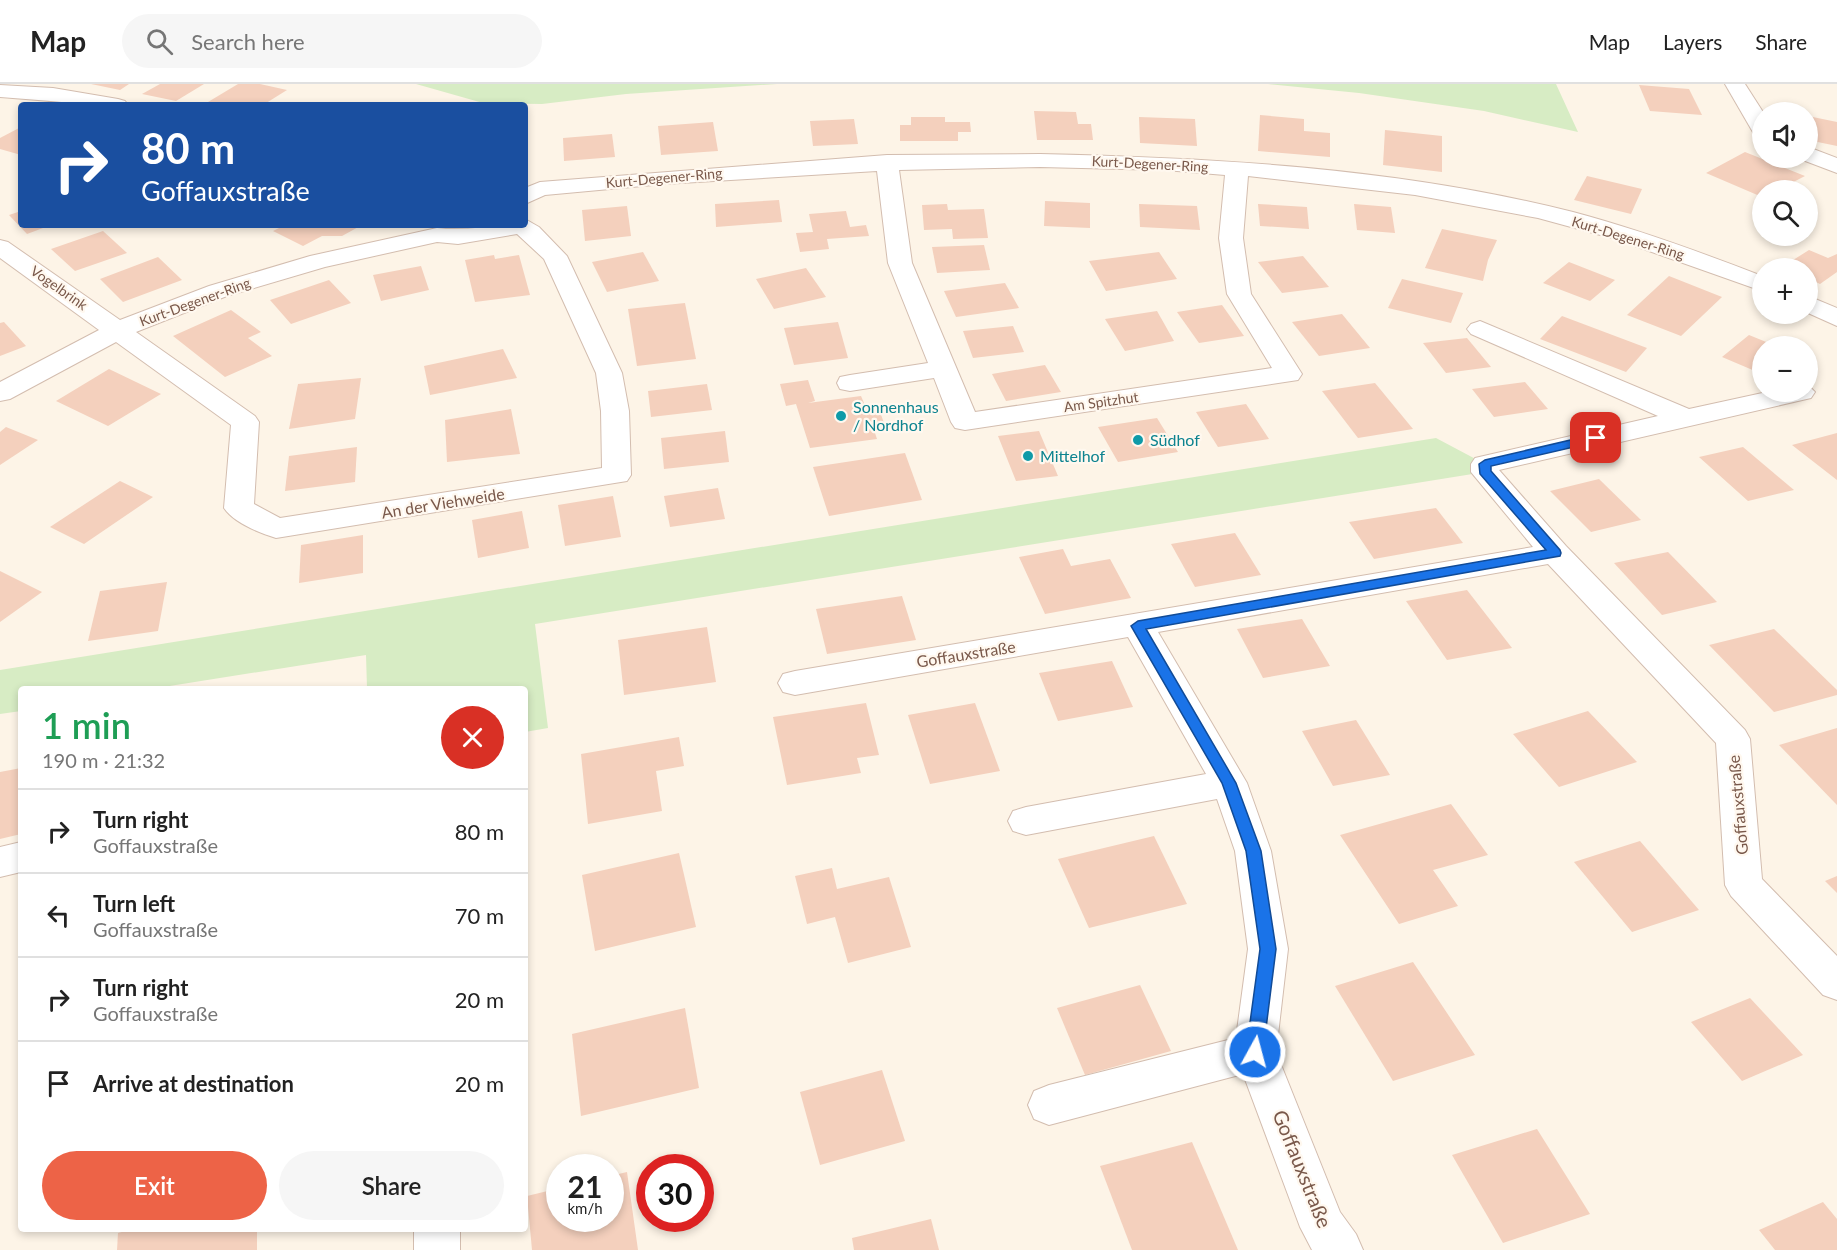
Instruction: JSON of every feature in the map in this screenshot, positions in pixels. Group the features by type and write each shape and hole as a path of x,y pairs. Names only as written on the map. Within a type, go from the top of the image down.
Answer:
{"street":[{"path":"1735,84 1752,112"},
{"path":"0,91 53,94 100,102"},
{"path":"1818,158 1837,166"},
{"name":"Kurt-Degener-Ring","path":"528,195 540,189 698,174 886,162 1061,159 1237,168 1393,185 1538,211 1628,236 1752,280"},
{"name":"Am Spitzhut","path":"886,162 900,263 965,422 1289,374 1239,294 1231,238 1237,168"},
{"name":"Kurt-Degener-Ring","path":"0,393 118,330 218,291 433,230 458,237 510,228"},
{"name":"An der Viehweide","path":"118,330 245,422 239,508 276,528 616,476 615,411 609,373 555,256 525,228"},
{"name":"Vogelbrink","path":"0,247 118,330"},
{"path":"1818,309 1837,318"},
{"path":"1480,329 1686,418"},
{"path":"850,383 944,369"},
{"name":"Goffauxstraße","path":"1755,402 1485,464 1485,472 1555,553 1732,739 1744,885 1837,983"},
{"name":"Goffauxstraße","path":"795,682 1138,626 1555,553"},
{"name":"Goffauxstraße","path":"1138,626 1229,783 1253,851 1268,949 1255,1052 1323,1227 1340,1250"},
{"path":"1026,821 1229,783"},
{"path":"0,862 18,858"},
{"path":"1049,1105 1255,1052"},
{"path":"437,1232 437,1250"}],"green space":[{"path":"416,84 777,84 626,94 542,104 479,102"},
{"path":"1268,84 1556,84 1578,132 1484,111 1359,93"},
{"path":"1436,438 1485,464 1485,472 535,624 548,728 528,731 528,686 367,686 366,655 170,686 18,686 18,711 0,714 0,670"}],"building":[{"path":"91,84 129,84 120,90"},
{"path":"160,84 204,84 176,101 142,94"},
{"path":"238,84 260,84 287,90 268,102 208,102"},
{"path":"1639,85 1689,89 1702,115 1650,111"},
{"path":"1034,111 1076,112 1078,124 1091,124 1093,140 1037,140"},
{"path":"1260,115 1304,119 1304,131 1330,133 1330,157 1258,151"},
{"path":"911,117 945,117 945,122 970,122 971,132 958,132 958,141 900,141 900,125 911,125"},
{"path":"1139,117 1195,119 1197,146 1140,143"},
{"path":"1818,118 1837,122 1837,146 1818,142"},
{"path":"854,119 858,144 813,146 810,121"},
{"path":"713,122 718,151 661,155 658,126"},
{"path":"18,129 18,154 0,149 0,138"},
{"path":"1385,130 1442,136 1442,172 1383,165"},
{"path":"612,134 615,157 564,161 563,138"},
{"path":"1745,152 1752,155 1752,168 1785,168 1805,176 1797,180 1752,180 1752,193 1706,173"},
{"path":"1587,176 1642,189 1631,214 1574,200"},
{"path":"779,200 782,222 716,227 715,204"},
{"path":"1045,201 1090,203 1090,228 1044,226"},
{"path":"947,204 948,210 984,209 988,238 953,239 952,229 924,230 922,205"},
{"path":"1139,204 1197,206 1200,230 1140,227"},
{"path":"1258,204 1307,207 1309,229 1260,226"},
{"path":"1354,204 1391,207 1395,233 1357,230"},
{"path":"627,206 631,236 585,241 582,210"},
{"path":"846,211 850,227 866,225 869,236 827,239 829,249 800,252 796,233 813,232 809,214"},
{"path":"18,212 18,224 9,215"},
{"path":"21,228 43,228 27,234"},
{"path":"279,228 357,228 342,236 322,236 303,246 273,231"},
{"path":"1442,229 1497,240 1488,260 1483,281 1425,268"},
{"path":"103,231 127,253 75,271 51,249"},
{"path":"984,245 990,270 937,273 932,247"},
{"path":"1809,250 1828,258 1837,254 1837,272 1820,284 1818,283 1818,258 1796,258"},
{"path":"643,252 659,281 607,292 592,262"},
{"path":"1159,252 1177,279 1106,291 1089,261"},
{"path":"494,255 495,259 519,255 530,295 475,302 465,260"},
{"path":"1303,256 1329,287 1282,293 1258,262"},
{"path":"158,257 182,280 123,302 100,279"},
{"path":"1569,262 1615,280 1590,301 1543,283"},
{"path":"421,266 429,290 381,301 373,275"},
{"path":"806,268 826,297 774,309 756,279"},
{"path":"1669,276 1722,297 1681,336 1627,315"},
{"path":"1402,279 1463,293 1451,323 1388,308"},
{"path":"329,280 351,303 291,324 270,300"},
{"path":"1005,283 1019,308 956,317 944,291"},
{"path":"685,303 696,359 637,366 628,309"},
{"path":"1222,305 1244,336 1199,343 1177,312"},
{"path":"231,310 261,332 248,338 272,356 225,377 173,336"},
{"path":"1157,311 1174,341 1125,351 1105,319"},
{"path":"1342,314 1370,348 1319,356 1292,322"},
{"path":"1562,316 1647,348 1626,372 1540,339"},
{"path":"4,322 26,346 0,356 0,323"},
{"path":"838,322 848,358 794,365 784,328"},
{"path":"1013,326 1024,352 973,358 963,331"},
{"path":"1749,335 1752,336 1752,370 1722,357"},
{"path":"1467,338 1491,367 1446,373 1423,343"},
{"path":"503,349 517,378 430,395 424,366"},
{"path":"1045,365 1061,392 1006,401 992,374"},
{"path":"109,369 161,394 108,426 56,401"},
{"path":"361,378 355,419 289,429 298,384"},
{"name":"Sonnenhaus / Nordhof","path":"808,380 815,401 808,403 861,396 867,410 879,409 884,423 872,424 877,439 810,448 796,404 786,406 780,384"},
{"path":"1525,382 1548,409 1494,417 1472,389"},
{"path":"1375,383 1413,429 1358,438 1322,391"},
{"path":"707,384 712,410 651,417 648,391"},
{"path":"1246,404 1269,439 1218,447 1196,412"},
{"path":"511,409 520,454 447,462 445,420"},
{"name":"Südhof","path":"1157,418 1178,452 1118,462 1098,427"},
{"path":"6,427 38,440 0,465 0,432"},
{"path":"725,431 729,462 664,469 661,438"},
{"name":"Mittelhof","path":"1039,431 1058,476 1016,481 998,436"},
{"path":"1837,433 1837,480 1792,445"},
{"path":"357,447 355,482 285,491 289,456"},
{"path":"1743,447 1794,490 1748,501 1699,457"},
{"path":"905,453 922,500 829,516 813,467"},
{"path":"1599,479 1641,520 1591,532 1550,491"},
{"path":"120,481 153,497 84,544 50,527"},
{"path":"718,488 725,519 670,527 664,496"},
{"path":"613,496 621,537 565,546 558,505"},
{"path":"1436,508 1463,543 1374,559 1349,522"},
{"path":"522,511 529,548 478,558 472,520"},
{"path":"1235,533 1261,575 1195,587 1171,544"},
{"path":"363,535 363,573 299,583 301,545"},
{"path":"1063,549 1071,566 1110,559 1131,598 1045,614 1019,557"},
{"path":"1668,552 1717,602 1662,615 1614,563"},
{"path":"0,571 42,592 0,622"},
{"path":"167,582 158,631 88,641 100,591"},
{"path":"1467,590 1512,648 1447,660 1406,601"},
{"path":"902,596 916,640 827,654 816,609"},
{"path":"1302,619 1330,666 1263,678 1237,629"},
{"path":"707,627 716,682 624,695 618,640"},
{"path":"1774,629 1837,690 1837,695 1774,712 1709,645"},
{"path":"1112,661 1133,707 1058,721 1039,673"},
{"path":"866,703 879,755 857,758 861,773 787,785 773,717"},
{"path":"975,703 1000,771 930,784 908,715"},
{"path":"1588,711 1637,762 1559,787 1513,734"},
{"path":"1356,720 1390,775 1333,786 1302,731"},
{"path":"1837,728 1837,805 1779,745"},
{"path":"679,737 684,766 656,771 662,811 588,824 581,754"},
{"path":"18,769 18,835 0,839 0,772"},
{"path":"1451,804 1488,855 1433,870 1458,906 1399,924 1340,835"},
{"path":"1154,836 1187,904 1089,928 1058,859"},
{"path":"1640,841 1699,910 1632,932 1574,862"},
{"path":"679,853 696,927 595,951 582,875"},
{"path":"832,868 837,889 889,877 911,947 848,963 835,917 807,924 795,876"},
{"path":"1837,876 1837,893 1825,881"},
{"path":"1413,962 1475,1055 1393,1081 1335,986"},
{"path":"1140,985 1171,1051 1085,1075 1057,1008"},
{"path":"1750,998 1803,1055 1742,1081 1691,1022"},
{"path":"685,1008 699,1088 581,1116 572,1034"},
{"path":"882,1070 905,1141 820,1165 800,1092"},
{"path":"1537,1129 1590,1214 1503,1243 1452,1155"},
{"path":"1192,1142 1238,1250 1132,1250 1100,1166"},
{"path":"627,1172 638,1250 532,1250 528,1196 546,1191 546,1232 624,1232 624,1173"},
{"path":"1823,1202 1837,1219 1837,1250 1775,1250 1759,1230"},
{"path":"931,1219 939,1250 854,1250 852,1238"},
{"path":"257,1232 257,1250 117,1250 118,1233"}],"place":[{"name":"Sonnenhaus / Nordhof","path":"841,416"},
{"name":"Südhof","path":"1138,440"},
{"name":"Mittelhof","path":"1028,456"}],"route":[{"path":"1255,1052 1268,949 1253,851 1229,783 1138,626 1555,553 1485,472 1485,464 1596,438"}]}
